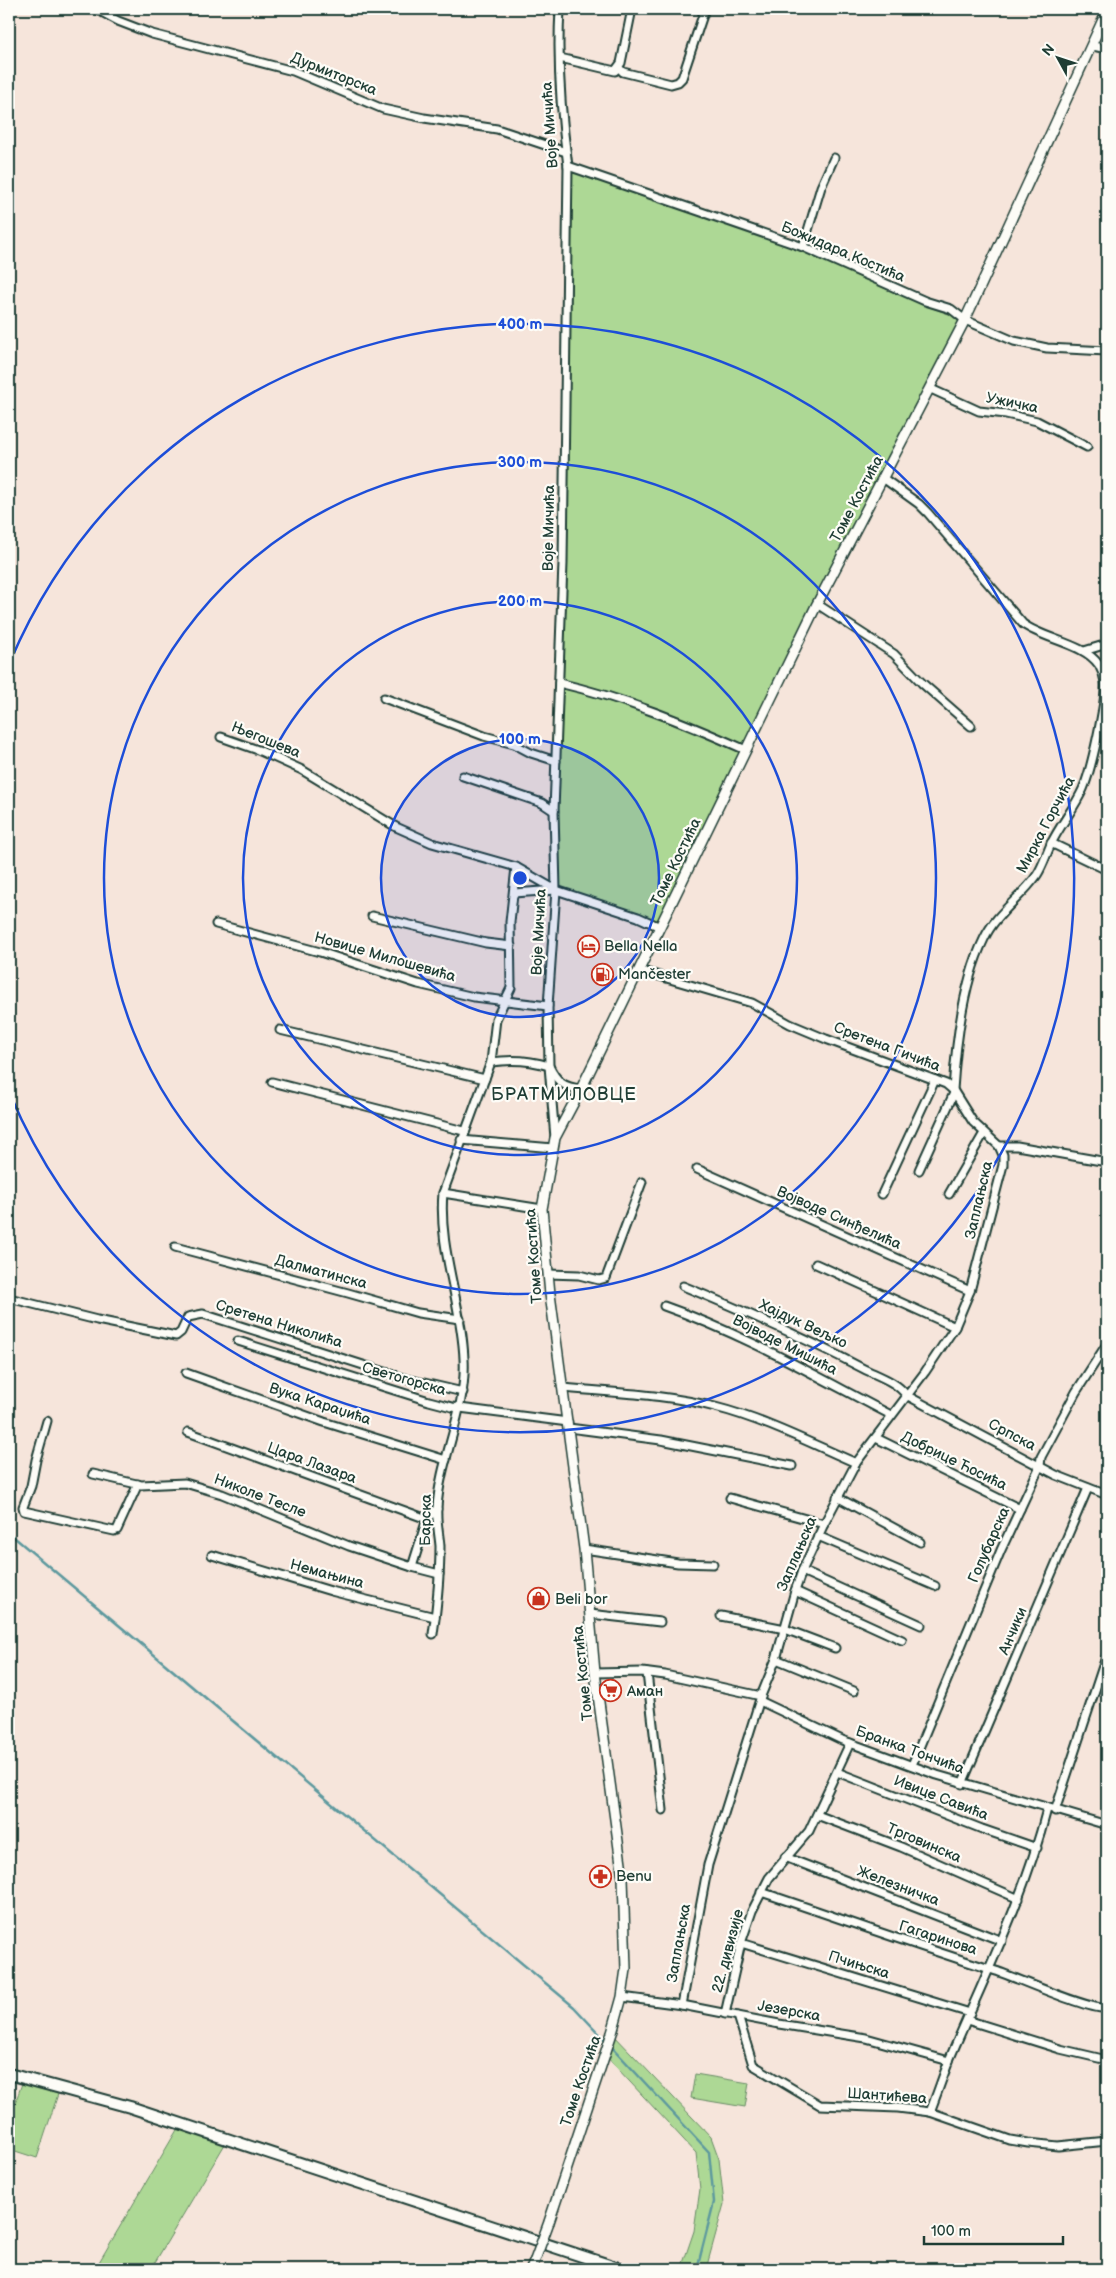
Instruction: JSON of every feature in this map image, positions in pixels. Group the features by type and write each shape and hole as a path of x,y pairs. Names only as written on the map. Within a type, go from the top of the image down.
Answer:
{"main road":[{"path":"9,2074 130,2107 621,2269"}],"street":[{"name":"Дурмиторска","path":"96,9 118,21 152,34 293,71 383,109 424,118 498,129 566,152"},
{"name":"Воје Мичића","path":"554,1138 549,1066 548,1006 556,890 554,812 566,378 568,166 562,114 560,9"},
{"path":"560,58 615,71 619,68 632,9"},
{"path":"619,68 637,76 671,84 678,82 682,78 705,9"},
{"name":"Томе Костића","path":"531,2269 549,2222 606,2050 622,1997 626,1969 623,1878 595,1673 584,1549 548,1274 542,1209 554,1138 581,1089 817,604 965,320 1093,46 1107,11"},
{"path":"1093,46 1107,49"},
{"path":"803,247 821,187 834,158"},
{"name":"Божидара Костића","path":"568,166 803,247 925,302 951,309 965,320 993,333 1029,345 1071,350 1107,351"},
{"name":"Ужичка","path":"931,388 979,411 1006,414 1037,421 1087,447"},
{"path":"884,478 928,513 1024,624 1037,633 1084,651 1100,666 1105,681"},
{"path":"817,604 894,654 922,683 971,726"},
{"path":"1084,651 1107,644"},
{"name":"Мирка Горчића","path":"918,1170 954,1091 959,1026 970,980 983,941 997,917 1038,874 1051,843 1084,788 1103,703 1107,668"},
{"path":"559,683 597,692 663,714 746,750"},
{"path":"384,698 484,736 514,744 531,753 556,761"},
{"name":"Његошева","path":"221,737 258,750 302,770 396,827 432,843 516,868 556,890"},
{"path":"463,776 542,803 554,812"},
{"path":"1051,843 1107,870"},
{"name":"Воје Мичића","path":"459,1408 463,1392 464,1359 460,1320 444,1242 443,1193 464,1131 491,1062 496,1019 511,988 510,922 516,868"},
{"path":"514,893 556,890 660,926"},
{"path":"372,916 486,943 511,946"},
{"name":"Новице Милошевића","path":"216,924 320,952 418,984 474,997 548,1006"},
{"name":"Сретена Гичића","path":"639,970 752,1003 790,1024 817,1036 936,1080 954,1091 973,1122 999,1146"},
{"path":"280,1030 485,1079"},
{"path":"491,1062 510,1059 537,1062 549,1066 555,1078 563,1085 581,1089"},
{"path":"882,1194 936,1080"},
{"path":"272,1082 464,1131"},
{"path":"949,1194 984,1133"},
{"path":"461,1140 553,1148"},
{"path":"999,1146 1017,1146 1107,1162"},
{"name":"Заплањска","path":"682,2005 708,1864 761,1698 776,1659 794,1591 818,1536 856,1462 876,1438 955,1327 970,1291 1003,1165 1003,1155 999,1146"},
{"name":"Војводе Синђелића","path":"697,1169 970,1291"},
{"path":"548,1274 579,1275 599,1280 606,1278 642,1182"},
{"path":"443,1193 542,1209"},
{"name":"Далматинска","path":"175,1247 418,1313 460,1320"},
{"path":"816,1264 955,1327"},
{"name":"Хајдук Вељко","path":"682,1286 739,1309 847,1360 893,1384 906,1395"},
{"name":"Сретена Николића","path":"9,1298 97,1320 176,1336 181,1332 188,1317 203,1314 415,1381 463,1392"},
{"name":"Војводе Мишића","path":"664,1306 754,1342 891,1415"},
{"name":"Светогорска","path":"238,1341 388,1389 459,1408 661,1440 792,1466"},
{"name":"Голубарска","path":"912,1765 997,1559 1040,1466 1041,1457 1076,1392 1107,1344"},
{"name":"Вука Караџића","path":"186,1373 324,1422 446,1460"},
{"path":"564,1388 679,1400 717,1407 856,1462"},
{"name":"Српска","path":"906,1395 1040,1466 1107,1495"},
{"name":"Барска","path":"433,1634 439,1574 437,1509 446,1460 459,1408"},
{"path":"47,1421 31,1486 23,1507 24,1511 114,1532 118,1530 138,1484"},
{"name":"Цара Лазара","path":"188,1432 427,1519"},
{"name":"Добрице Ћосића","path":"876,1438 1020,1509"},
{"name":"Николе Тесле","path":"94,1474 138,1484 185,1483 222,1494 349,1546 439,1574"},
{"name":"Анчики","path":"962,1784 1088,1488"},
{"path":"837,1497 920,1542"},
{"path":"730,1498 824,1524"},
{"path":"412,1567 427,1519 437,1509"},
{"path":"818,1536 934,1586"},
{"path":"584,1549 678,1563 713,1564"},
{"name":"Немањина","path":"212,1555 322,1588 435,1617"},
{"path":"802,1571 921,1625"},
{"path":"794,1591 902,1640"},
{"path":"590,1614 660,1622"},
{"path":"721,1616 785,1629 835,1648"},
{"path":"930,2112 949,2061 1019,1900 1107,1654"},
{"path":"776,1659 854,1691"},
{"name":"Бранка Тончића","path":"595,1673 647,1673 753,1692 761,1698 850,1742 962,1784 1000,1793 1051,1810 1107,1825"},
{"path":"647,1673 663,1810"},
{"name":"22. дивизије","path":"726,2014 741,1943 752,1911 761,1892 785,1857 809,1831 850,1742"},
{"name":"Ивице Савића","path":"837,1772 972,1826 1037,1848"},
{"name":"Трговинска","path":"817,1815 901,1847 1019,1900"},
{"name":"Железничка","path":"785,1857 1002,1941"},
{"name":"Гагаринова","path":"761,1892 1080,2002 1099,2008 1107,2008"},
{"name":"Пчињска","path":"741,1943 968,2016 1060,2049 1107,2060"},
{"name":"Језерска","path":"622,1997 682,2005 866,2038 949,2061"},
{"name":"Шантићева","path":"738,2016 753,2065 820,2106 898,2108 930,2112 1010,2140 1058,2146 1107,2141"}],"green space":[{"path":"568,166 803,247 935,309 965,320 817,604 660,927 556,890"},
{"path":"612,2033 711,2137 719,2159 724,2204 706,2269 681,2269 694,2231 700,2189 696,2153 604,2054"},
{"path":"695,2074 749,2083 745,2107 691,2098"},
{"path":"24,2078 60,2088 37,2158 9,2149 9,2120"},
{"path":"181,2123 228,2139 151,2269 95,2269"}],"waterway":[{"path":"9,1533 574,2007 606,2041"},
{"path":"610,2045 709,2152 714,2202 697,2269"}],"place":[{"name":"Bella Nella","path":"588,946"},
{"name":"Mančester","path":"602,974"},
{"name":"Beli bor","path":"539,1599"},
{"name":"Аман","path":"611,1691"},
{"name":"Benu","path":"600,1876"}],"district":[{"name":"БРАТМИЛОВЦЕ","path":"564,1094"}]}
